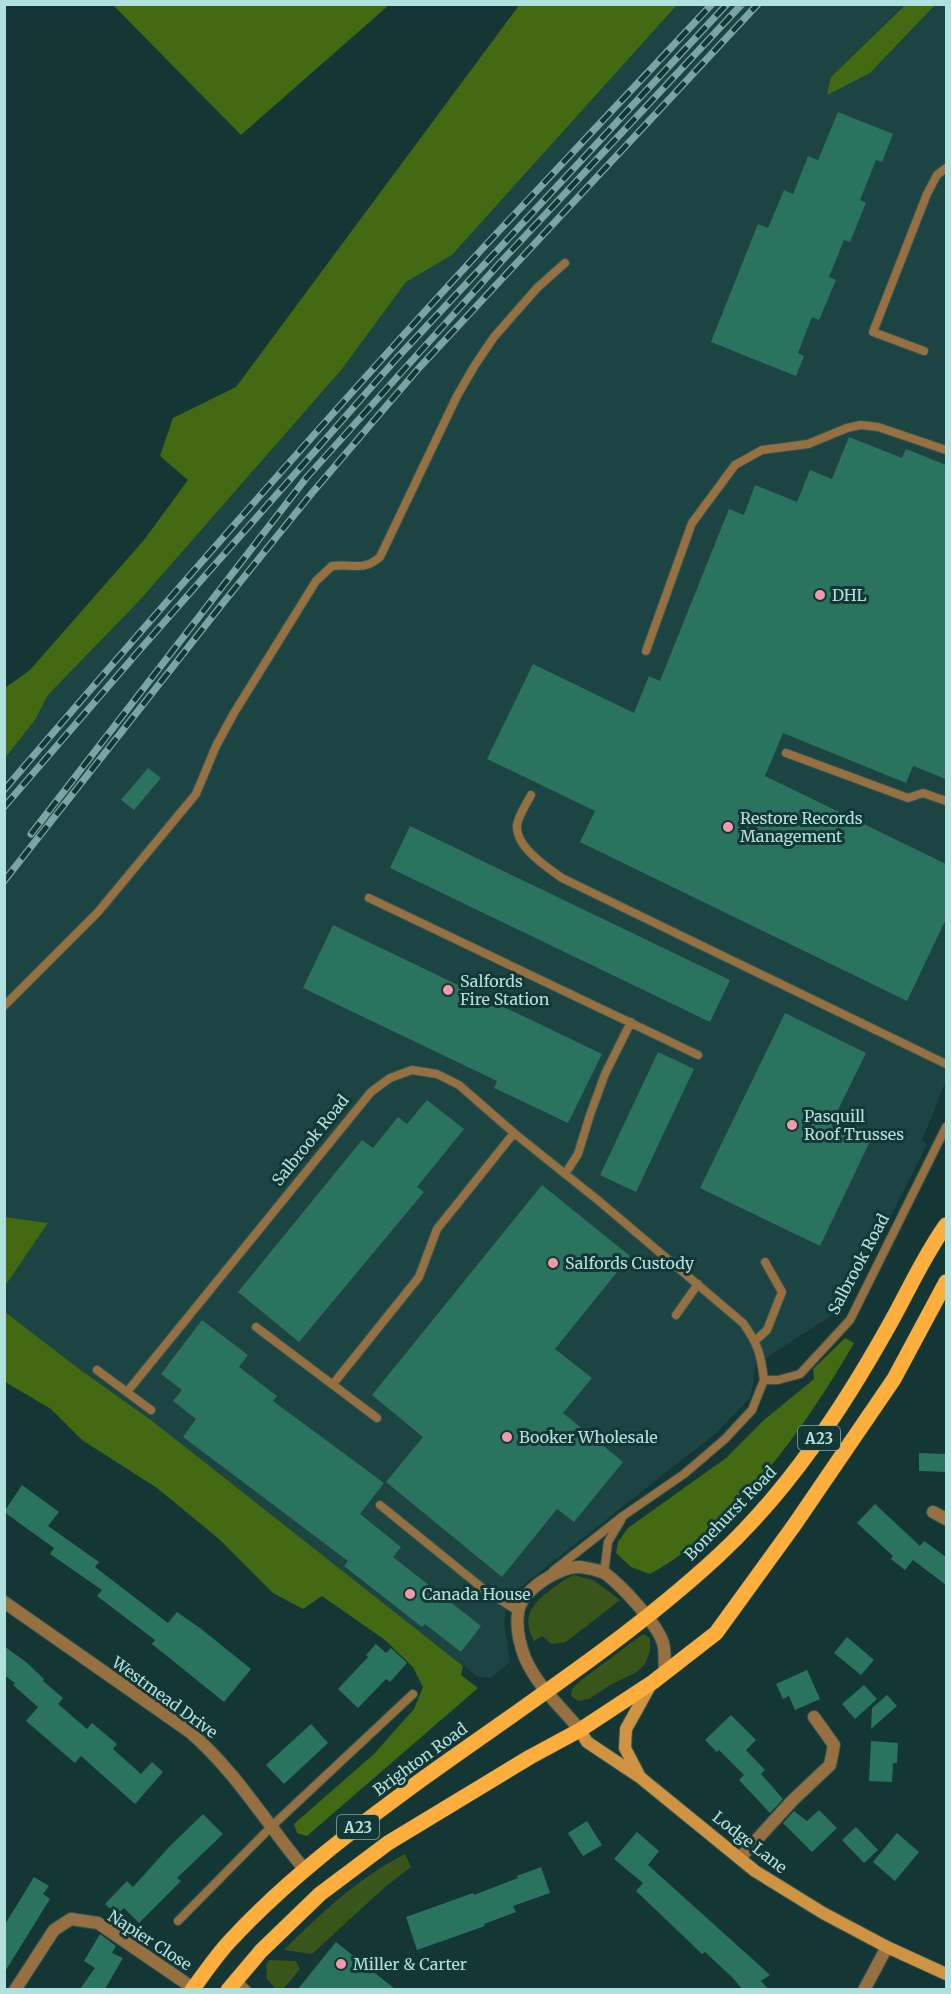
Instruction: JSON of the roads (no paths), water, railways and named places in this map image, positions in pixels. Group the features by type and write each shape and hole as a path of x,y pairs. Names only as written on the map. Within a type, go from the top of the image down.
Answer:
{"main road":[{"name":"Bonehurst Road","path":"547,1691 646,1617 719,1556 776,1495 835,1417 887,1330 935,1240 946,1225"},
{"name":"A23","path":"237,1986 261,1951 320,1894 388,1843 530,1757 580,1730 659,1677 716,1633 795,1524 894,1379 946,1282"},
{"name":"Brighton Road","path":"193,1989 227,1944 267,1903 305,1870 373,1815 547,1691"}],"street":[{"path":"933,1512 946,1519"},
{"path":"580,1730 536,1680 524,1656 519,1636 518,1611 529,1593 541,1580 569,1568 581,1567 604,1573 630,1597 663,1641 659,1677 626,1730 625,1748 641,1778"},
{"name":"Westmead Drive","path":"4,1602 190,1732 230,1771 305,1870"},
{"path":"740,1858 792,1801 830,1765 834,1745 814,1717"},
{"name":"Lodge Lane","path":"580,1730 588,1742 641,1778 755,1871 823,1913 887,1947 946,1974"},
{"name":"Napier Close","path":"15,1989 54,1930 71,1920 98,1923 193,1989"},
{"path":"864,1989 887,1947"}],"lane":[{"path":"924,351 873,332 927,194 938,175 946,168"},
{"path":"4,1006 98,912 196,794 216,746 234,712 316,581 332,566 364,566 372,564 380,557 457,396 475,365 494,337 537,288 565,263"},
{"path":"646,651 692,523 735,465 762,450 808,444 847,428 861,425 878,427 946,450"},
{"path":"786,753 908,798 923,793 946,801"},
{"path":"531,795 517,825 520,841 533,856 562,878 946,1064"},
{"path":"369,898 698,1055"},
{"path":"565,1174 578,1154 605,1074 631,1022"},
{"name":"Salbrook Road","path":"127,1392 371,1092 390,1078 412,1070 437,1074 459,1085 743,1323 756,1340 761,1355 764,1380 778,1380 800,1374 850,1320 946,1127"},
{"path":"333,1384 419,1277 437,1229 514,1133"},
{"path":"756,1340 767,1330 782,1292 765,1262"},
{"path":"676,1315 698,1284"},
{"path":"256,1327 377,1418"},
{"path":"97,1370 151,1410"},
{"path":"541,1580 623,1516 684,1474 725,1439 752,1410 764,1380"},
{"path":"380,1505 486,1591 518,1611"},
{"path":"604,1573 608,1542 623,1516"},
{"path":"178,1921 272,1826 413,1694"}],"railway":[{"path":"4,790 361,382 712,4"},
{"path":"4,807 397,358 727,4"},
{"path":"31,834 307,477 499,264 742,4"},
{"path":"4,881 223,603 312,493 418,369 758,4"}],"place":[{"name":"DHL","path":"820,595"},
{"name":"Restore Records Management","path":"728,827"},
{"name":"Salfords Fire Station","path":"448,990"},
{"name":"Pasquill Roof Trusses","path":"792,1125"},
{"name":"Salfords Custody","path":"553,1263"},
{"name":"Booker Wholesale","path":"507,1437"},
{"name":"Canada House","path":"410,1594"},
{"name":"Miller & Carter","path":"341,1964"}]}
